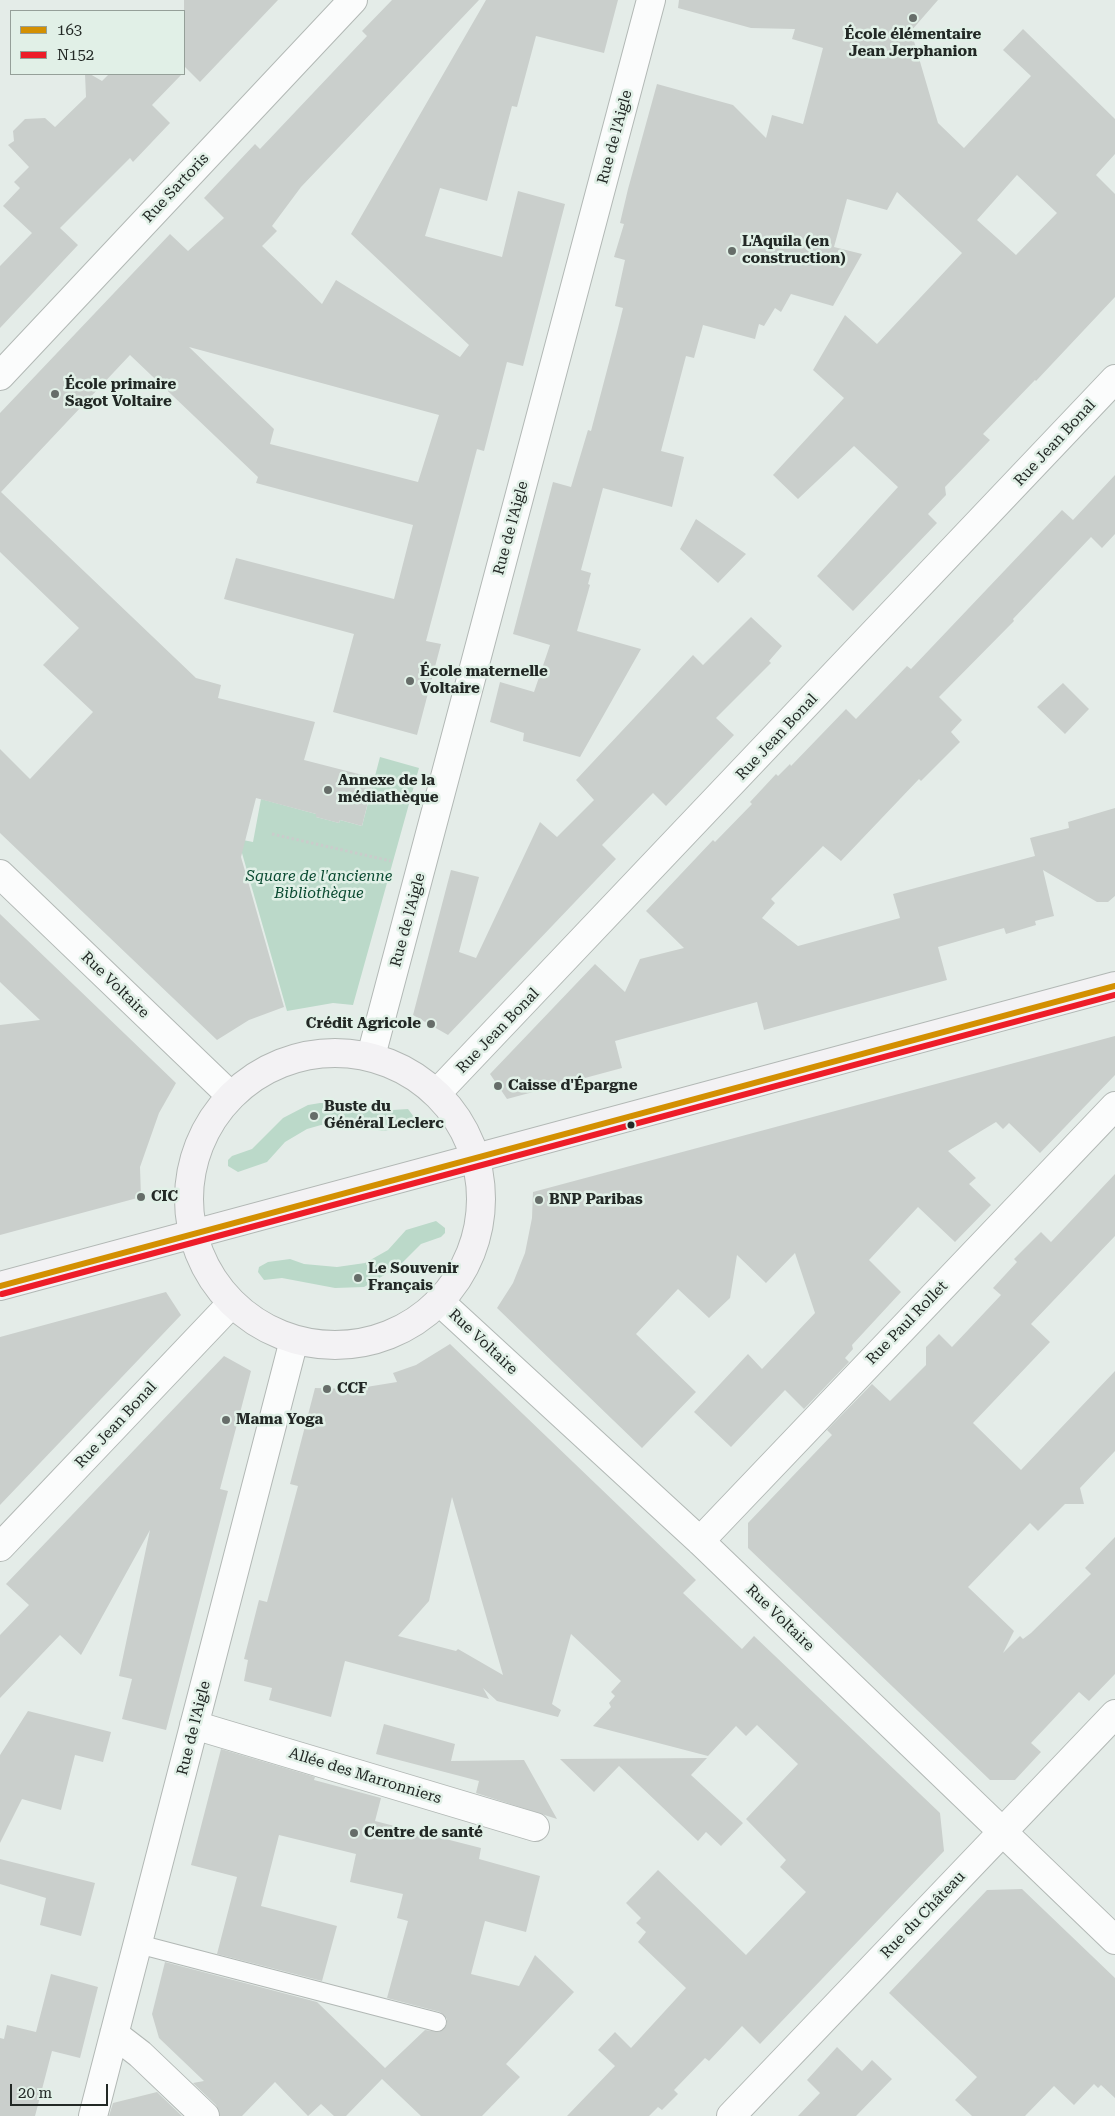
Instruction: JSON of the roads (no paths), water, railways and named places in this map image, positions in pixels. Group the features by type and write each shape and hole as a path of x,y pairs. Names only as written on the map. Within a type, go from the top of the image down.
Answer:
{"main road":[{"path":"0,1286 1115,986"},
{"path":"318,1053 371,1056 405,1070 437,1093 458,1118 476,1157 483,1202 477,1234 463,1271 439,1301 408,1326 372,1340 333,1345 294,1340 261,1325 232,1303 208,1274 193,1235 188,1205 190,1175 196,1153 212,1120 231,1096 271,1067 318,1053"}],"street":[{"name":"Rue Sartoris","path":"0,376 353,0"},
{"name":"Rue de l'Aigle","path":"371,1056 651,0"},
{"name":"Rue Jean Bonal","path":"437,1093 1115,379"},
{"name":"Rue Voltaire","path":"0,874 231,1096"},
{"name":"Rue Paul Rollet","path":"700,1541 1115,1106"},
{"name":"Rue Voltaire","path":"439,1301 700,1541 1115,1940"},
{"name":"Rue Jean Bonal","path":"0,1547 232,1303"},
{"name":"Rue de l'Aigle","path":"93,2116 294,1340"},
{"name":"Rue du Château","path":"731,2116 1115,1714"},
{"name":"Allée des Marronniers","path":"194,1725 535,1827"},
{"path":"114,2034 140,2054 205,2116"}],"lane":[{"path":"138,1944 437,2022"}],"place":[{"name":"École élémentaire Jean Jerphanion","path":"913,18"},
{"name":"L'Aquila (en construction)","path":"732,251"},
{"name":"École primaire Sagot Voltaire","path":"55,394"},
{"name":"École maternelle Voltaire","path":"410,681"},
{"name":"Annexe de la médiathèque","path":"328,790"},
{"name":"Crédit Agricole","path":"431,1024"},
{"name":"Caisse d'Épargne","path":"498,1086"},
{"name":"Buste du Général Leclerc","path":"314,1116"},
{"name":"CIC","path":"141,1197"},
{"name":"BNP Paribas","path":"539,1200"},
{"name":"Le Souvenir Français","path":"358,1278"},
{"name":"CCF","path":"327,1389"},
{"name":"Mama Yoga","path":"226,1420"},
{"name":"Centre de santé","path":"354,1833"}],"park label":[{"name":"Square de l'ancienne Bibliothèque","path":"319,886"}]}
